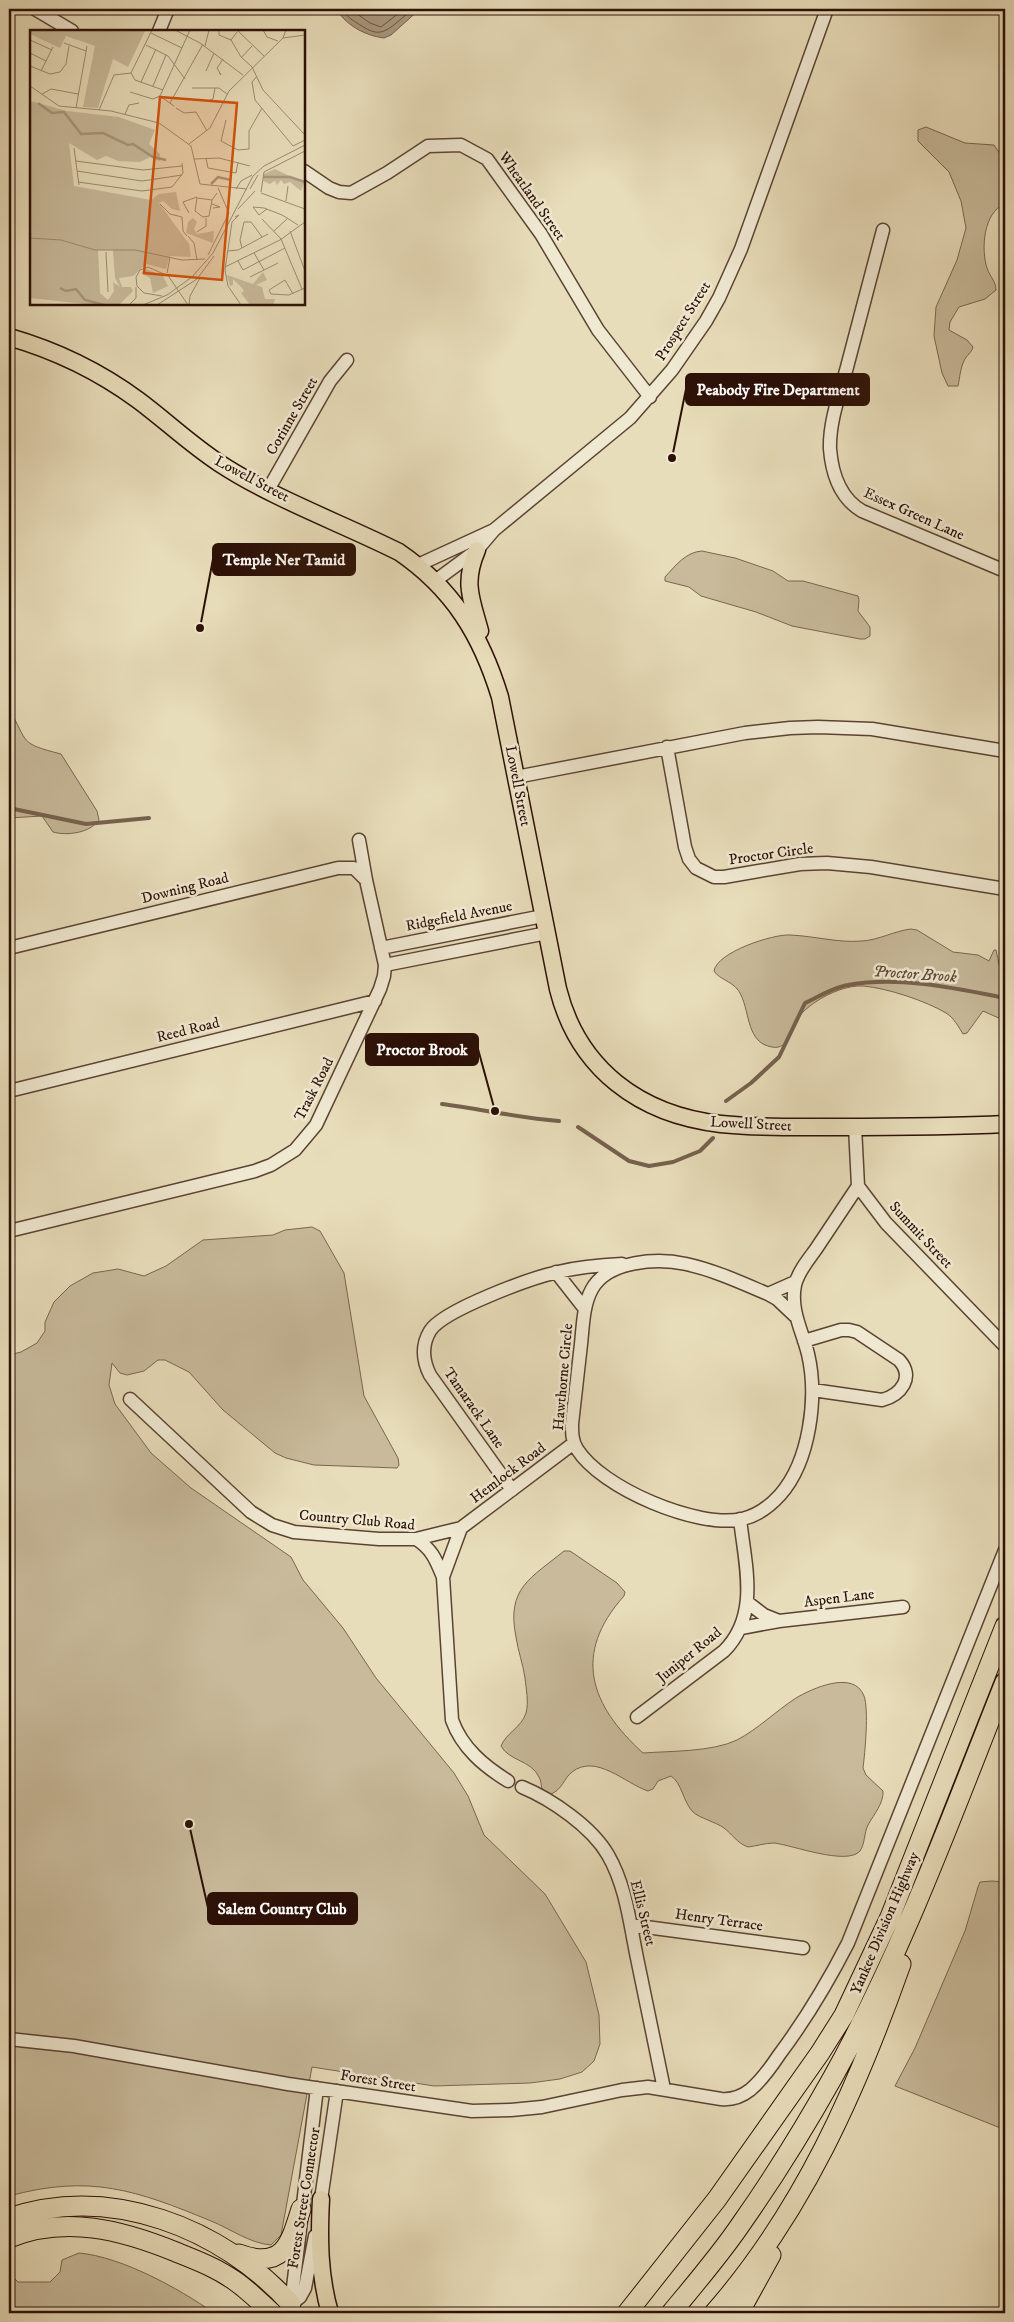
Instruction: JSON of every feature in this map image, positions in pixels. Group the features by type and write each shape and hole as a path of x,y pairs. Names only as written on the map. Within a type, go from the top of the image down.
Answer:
{"highway":[{"name":"Yankee Division Highway","path":"627,2313 717,2199 815,2060 844,2015 883,1934 1005,1626"},
{"name":"Yankee Division Highway","path":"671,2313 741,2225 803,2129 834,2076 887,1969 1005,1682"},
{"path":"714,2313 760,2255 794,2205 818,2164 838,2123 890,1998 948,1824"},
{"path":"9,2218 66,2205 122,2208 175,2225 251,2258 270,2259 278,2256 286,2248 293,2237 302,2209"},
{"path":"739,2313 776,2246 794,2205"},
{"path":"9,2238 36,2229 63,2226 92,2227 129,2235 184,2255 234,2280 272,2313"},
{"path":"218,2245 249,2265 276,2288 293,2310"}],"main road":[{"name":"Lowell Street","path":"9,337 47,350 95,372 136,399 220,464 268,490 378,542 418,566 436,581 464,616 484,650 500,698 558,989 569,1024 591,1060 626,1091 664,1111 705,1122 752,1126 855,1127 1005,1124"},
{"path":"477,550 468,575 469,588 484,650"},
{"path":"321,2199 319,2237 321,2272 330,2313"}],"street":[{"path":"36,9 70,30"},
{"path":"159,30 168,9"},
{"name":"Prospect Street","path":"436,581 477,550 494,530 602,443 650,397 690,346 711,313 730,275 827,9"},
{"name":"Wheatland Street","path":"305,172 329,188 339,192 351,193 387,173 428,146 461,144 487,159 541,234 598,330 650,397"},
{"name":"Essex Green Lane","path":"883,230 834,415 830,441 833,471 843,493 852,505 862,512 1005,571"},
{"name":"Corinne Street","path":"268,490 330,381 347,360"},
{"name":"Prospect Street","path":"418,566 494,530"},
{"path":"516,777 745,733 818,727 905,733 1005,751"},
{"name":"Proctor Circle","path":"667,748 685,847 689,860 704,874 724,877 800,864 842,864 1005,890"},
{"name":"Trask Road","path":"9,1231 240,1175 271,1165 296,1150 316,1125 384,976 385,965 359,840"},
{"name":"Downing Road","path":"9,948 338,868 354,868 366,880"},
{"name":"Ridgefield Avenue","path":"381,948 543,916"},
{"path":"385,965 547,933"},
{"name":"Reed Road","path":"9,1090 374,1001"},
{"path":"855,1127 858,1186"},
{"name":"Hawthorne Circle","path":"795,1316 778,1299 768,1294 684,1264 633,1264 616,1268 593,1287 586,1309 572,1424 574,1443 583,1458 617,1484 649,1501 694,1517 719,1520 740,1519 756,1514 780,1495 794,1474 808,1427 813,1390 804,1340 795,1316 793,1300 796,1282 805,1265 858,1186"},
{"name":"Summit Street","path":"858,1186 886,1223 1005,1346"},
{"name":"Tamarack Lane","path":"512,1490 430,1375 423,1354 430,1332 446,1316 519,1285 556,1272 587,1267 633,1264"},
{"path":"556,1272 586,1309"},
{"path":"768,1294 796,1282"},
{"path":"804,1340 841,1330 857,1332 899,1360 905,1366 907,1373 903,1387 890,1398 882,1400 813,1390"},
{"name":"Country Club Road","path":"130,1399 252,1512 272,1525 282,1529 311,1534 416,1539 431,1550 443,1577 452,1720 459,1736 476,1757 508,1781"},
{"name":"Hemlock Road","path":"416,1539 461,1528 574,1443"},
{"name":"Juniper Road","path":"637,1717 724,1651 732,1643 741,1628 748,1589 740,1519"},
{"path":"443,1577 461,1528"},
{"name":"Yankee Division Highway","path":"742,2096 756,2084 802,2023 823,1992 848,1943 1005,1550"},
{"path":"747,1602 764,1615 779,1621"},
{"name":"Aspen Lane","path":"741,1628 779,1621 903,1607"},
{"name":"Ellis Street","path":"522,1787 565,1812 598,1842 614,1868 621,1886 631,1925 664,2089"},
{"name":"Henry Terrace","path":"631,1925 803,1948"},
{"name":"Forest Street","path":"9,2039 74,2046 337,2092 450,2109 492,2111 542,2107 622,2090 648,2087 721,2099 732,2100 742,2096"},
{"name":"Forest Street Connector","path":"293,2310 302,2209 317,2088"},
{"name":"Forest Street Connector","path":"293,2310 308,2279 337,2092"}],"shaded area":[{"path":"926,127 965,143 994,145 1002,157 1005,158 1005,204 992,215 988,223 984,242 987,268 996,290 985,299 959,307 950,322 949,330 967,340 973,347 963,364 958,386 948,386 942,373 934,336 936,307 957,260 966,228 961,201 949,172 918,141 918,130"},
{"path":"702,551 735,558 773,571 788,581 803,581 858,596 858,611 870,627 870,636 860,639 792,626 756,612 701,596 689,587 665,581 665,577 682,560 691,554"},
{"path":"9,709 26,740 38,747 61,754 97,811 99,820 90,828 84,831 65,834 53,832 42,816 9,818"},
{"path":"911,929 917,930 953,952 978,955 989,961 994,950 996,950 1002,984 1005,1019 983,1011 967,1033 963,1034 956,1022 938,1008 883,989 857,986 833,992 813,1004 802,1013 787,1041 778,1047 772,1047 758,1040 754,1034 738,990 719,977 714,971 717,964 735,951 759,941 782,935 862,941"},
{"path":"312,1227 320,1231 344,1273 364,1396 398,1458 399,1465 397,1468 314,1465 286,1458 275,1453 223,1410 189,1372 165,1360 158,1360 144,1371 127,1375 120,1373 112,1363 109,1385 115,1404 151,1453 191,1488 291,1557 303,1580 343,1628 376,1678 454,1773 468,1796 484,1835 545,1894 586,1962 599,2015 600,2044 594,2061 582,2072 560,2079 530,2083 434,2086 312,2067 281,2235 271,2245 248,2239 211,2221 159,2201 112,2189 89,2186 64,2186 38,2189 9,2196 9,1355 21,1352 37,1343 45,1331 45,1322 54,1302 70,1286 93,1273 118,1269 144,1276 166,1266 203,1240 273,1235 285,1230"},
{"path":"564,1551 570,1551 617,1583 625,1592 608,1617 598,1638 593,1659 594,1678 600,1698 610,1716 643,1753 691,1750 727,1744 745,1736 796,1698 821,1686 842,1682 859,1688 864,1696 866,1711 863,1768 866,1775 883,1791 880,1804 868,1825 860,1851 853,1855 832,1856 774,1843 748,1847 721,1826 693,1812 678,1783 671,1776 658,1781 653,1789 648,1791 601,1768 581,1767 572,1772 555,1792 551,1794 542,1789 540,1778 535,1771 509,1755 501,1746 506,1737 524,1718 527,1709 525,1678 514,1620 518,1595 532,1577"},
{"path":"980,1882 1005,1882 1005,2128 1003,2129 895,2086 915,2048 965,1931"},
{"path":"79,2253 113,2261 149,2275 214,2313 9,2313 9,2267 11,2266 14,2278 18,2282 50,2282 60,2272 62,2260"}],"water":[{"path":"339,9 420,9 391,35 384,38 365,33 353,27 339,13"}],"waterway":[{"name":"Proctor Brook","path":"9,808 86,824 149,818"},
{"name":"Proctor Brook","path":"726,1101 751,1083 779,1057 805,1003 826,992 848,985 887,982 927,984 1005,998"},
{"name":"Proctor Brook","path":"442,1104 559,1121"},
{"name":"Proctor Brook","path":"578,1127 629,1161 649,1166 673,1162 700,1151 713,1138"}],"place":[{"name":"Peabody Fire Department","path":"672,458"},
{"name":"Temple Ner Tamid","path":"200,628"},
{"name":"Proctor Brook","path":"495,1111"},
{"name":"Salem Country Club","path":"189,1824"}]}
